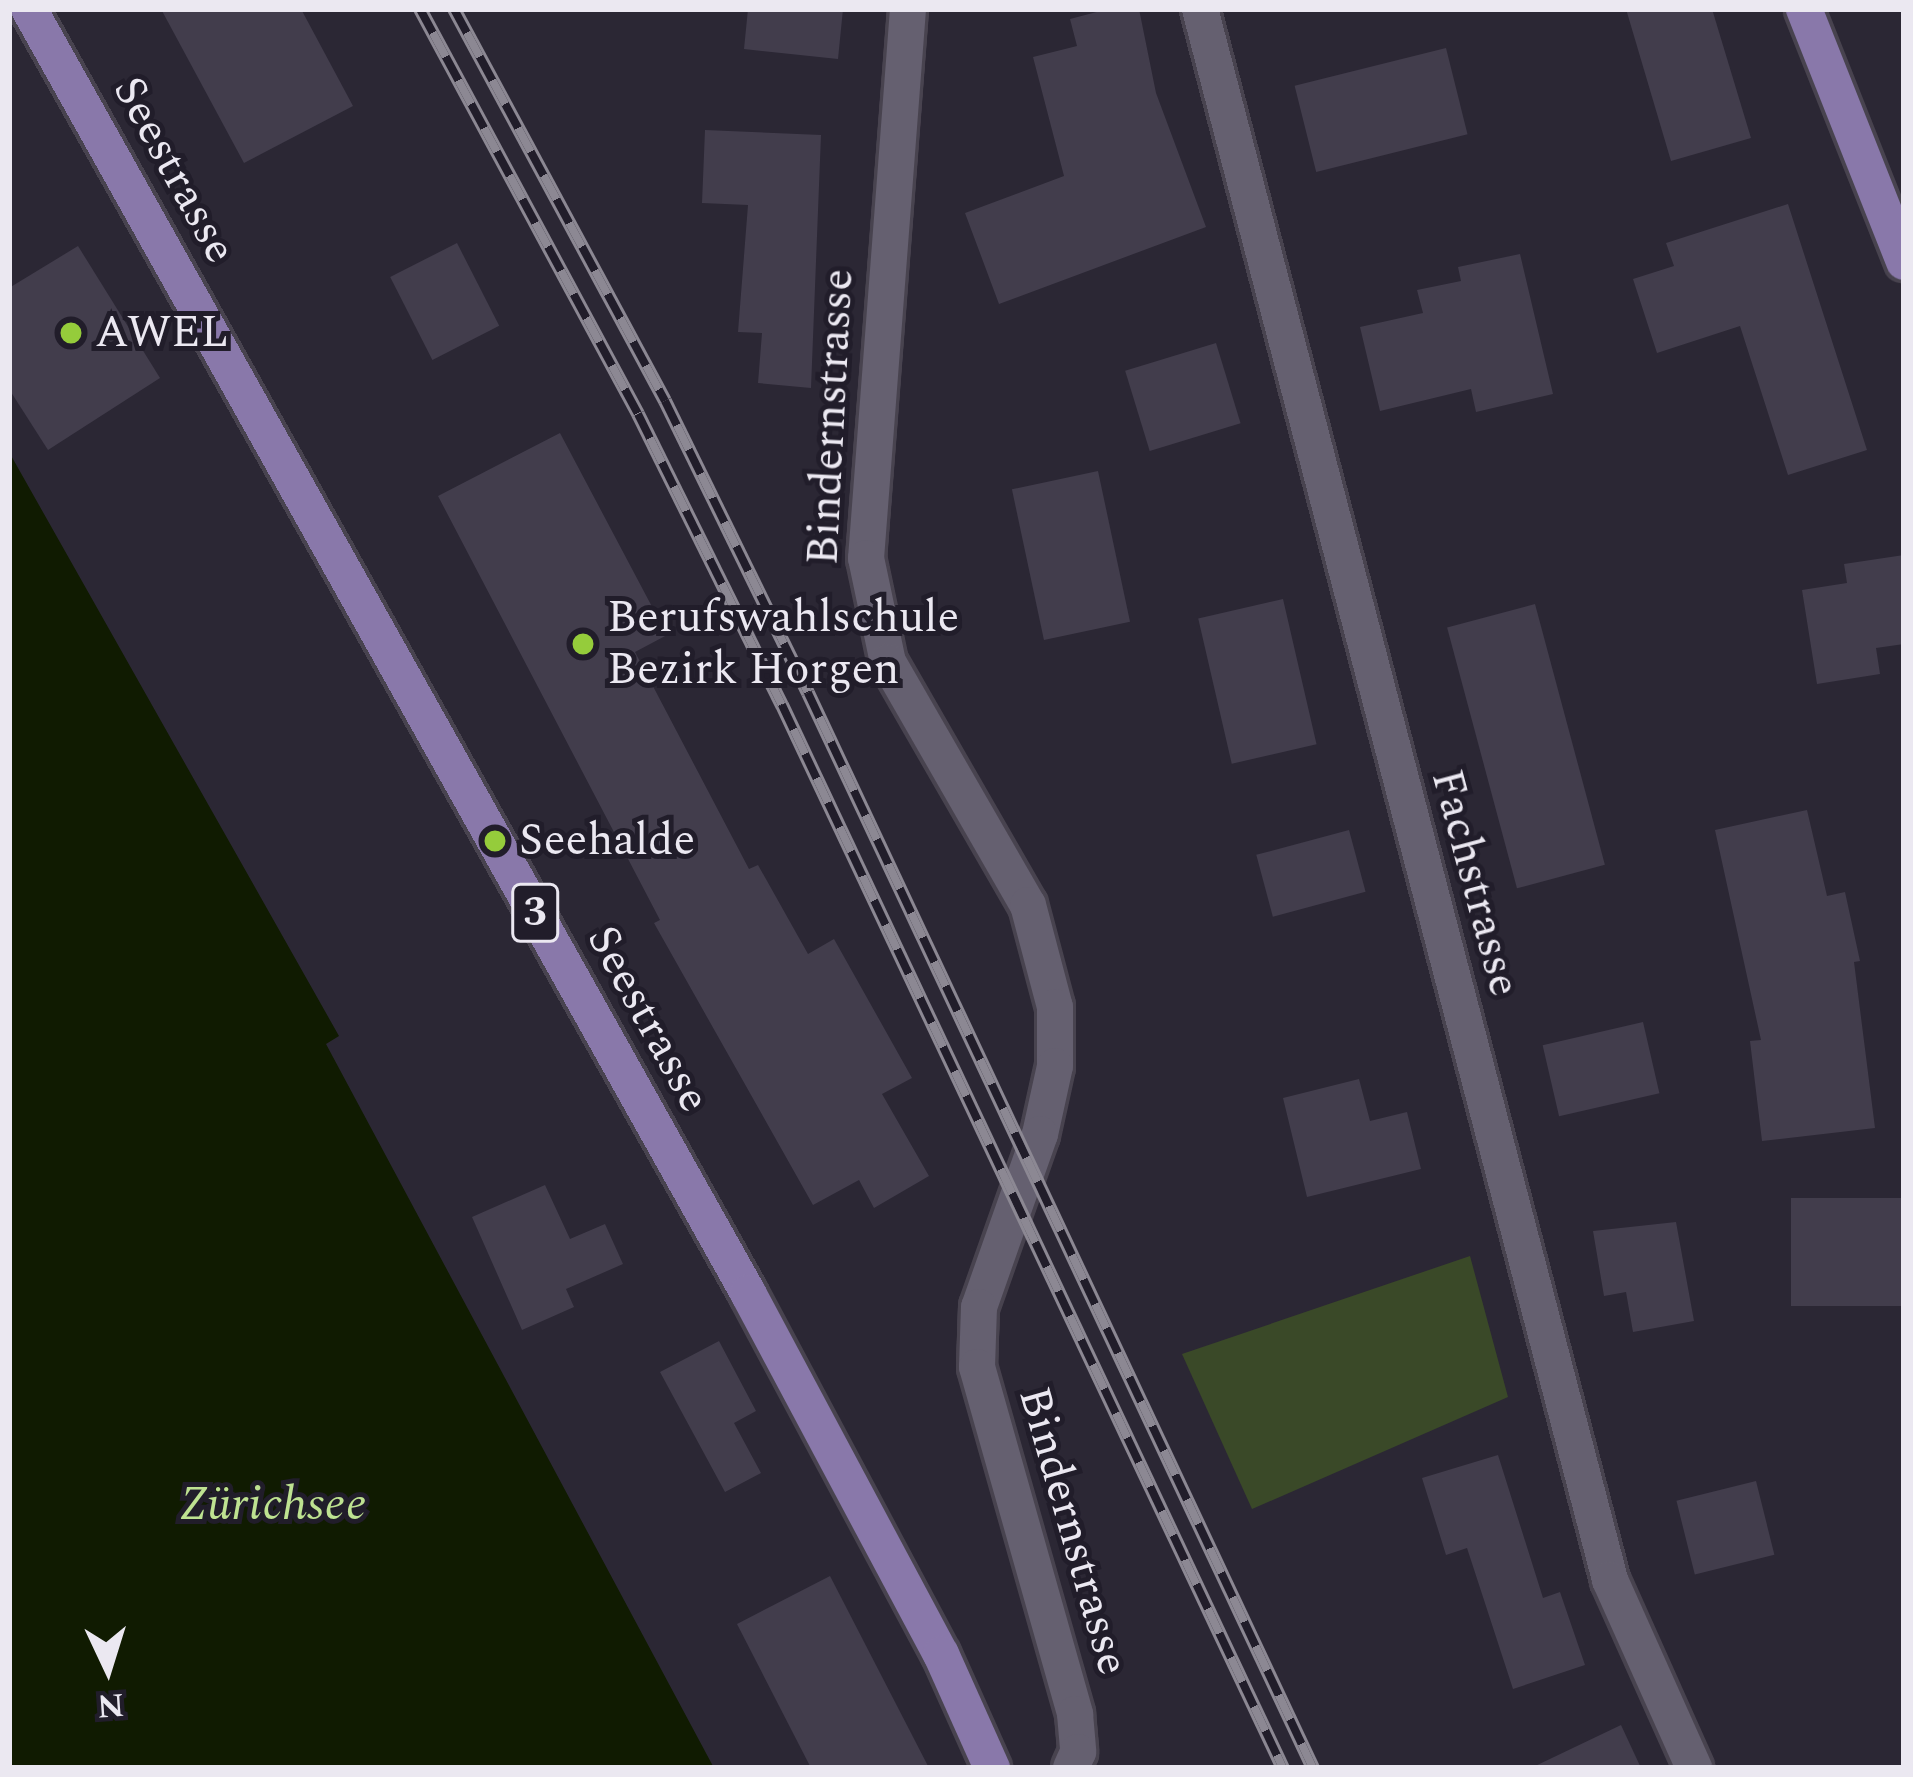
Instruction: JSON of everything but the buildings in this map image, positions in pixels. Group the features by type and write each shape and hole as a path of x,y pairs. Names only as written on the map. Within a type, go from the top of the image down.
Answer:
{"main road":[{"name":"Seestrasse","path":"29,9 748,1293 941,1654 992,1768"},
{"path":"1804,9 1904,262"}],"street":[{"name":"Bindernstrasse","path":"908,9 866,558 887,662 1028,905 1055,1006 1055,1066 1040,1134 979,1307 977,1367 1075,1714 1071,1768"},
{"name":"Fachstrasse","path":"1200,9 1610,1580 1694,1768"}],"shaded area":[{"path":"1470,1256 1508,1397 1252,1509 1182,1354"}],"water":[{"name":"Zürichsee","path":"9,452 339,1036 326,1044 714,1768 9,1768"}],"railway":[{"path":"420,9 638,414 782,705 1283,1768"},
{"path":"454,9 665,401 808,693 1313,1768"}],"place":[{"name":"AWEL","path":"71,333"},
{"name":"Berufswahlschule Bezirk Horgen","path":"583,644"},
{"name":"Seehalde","path":"495,841"}]}
